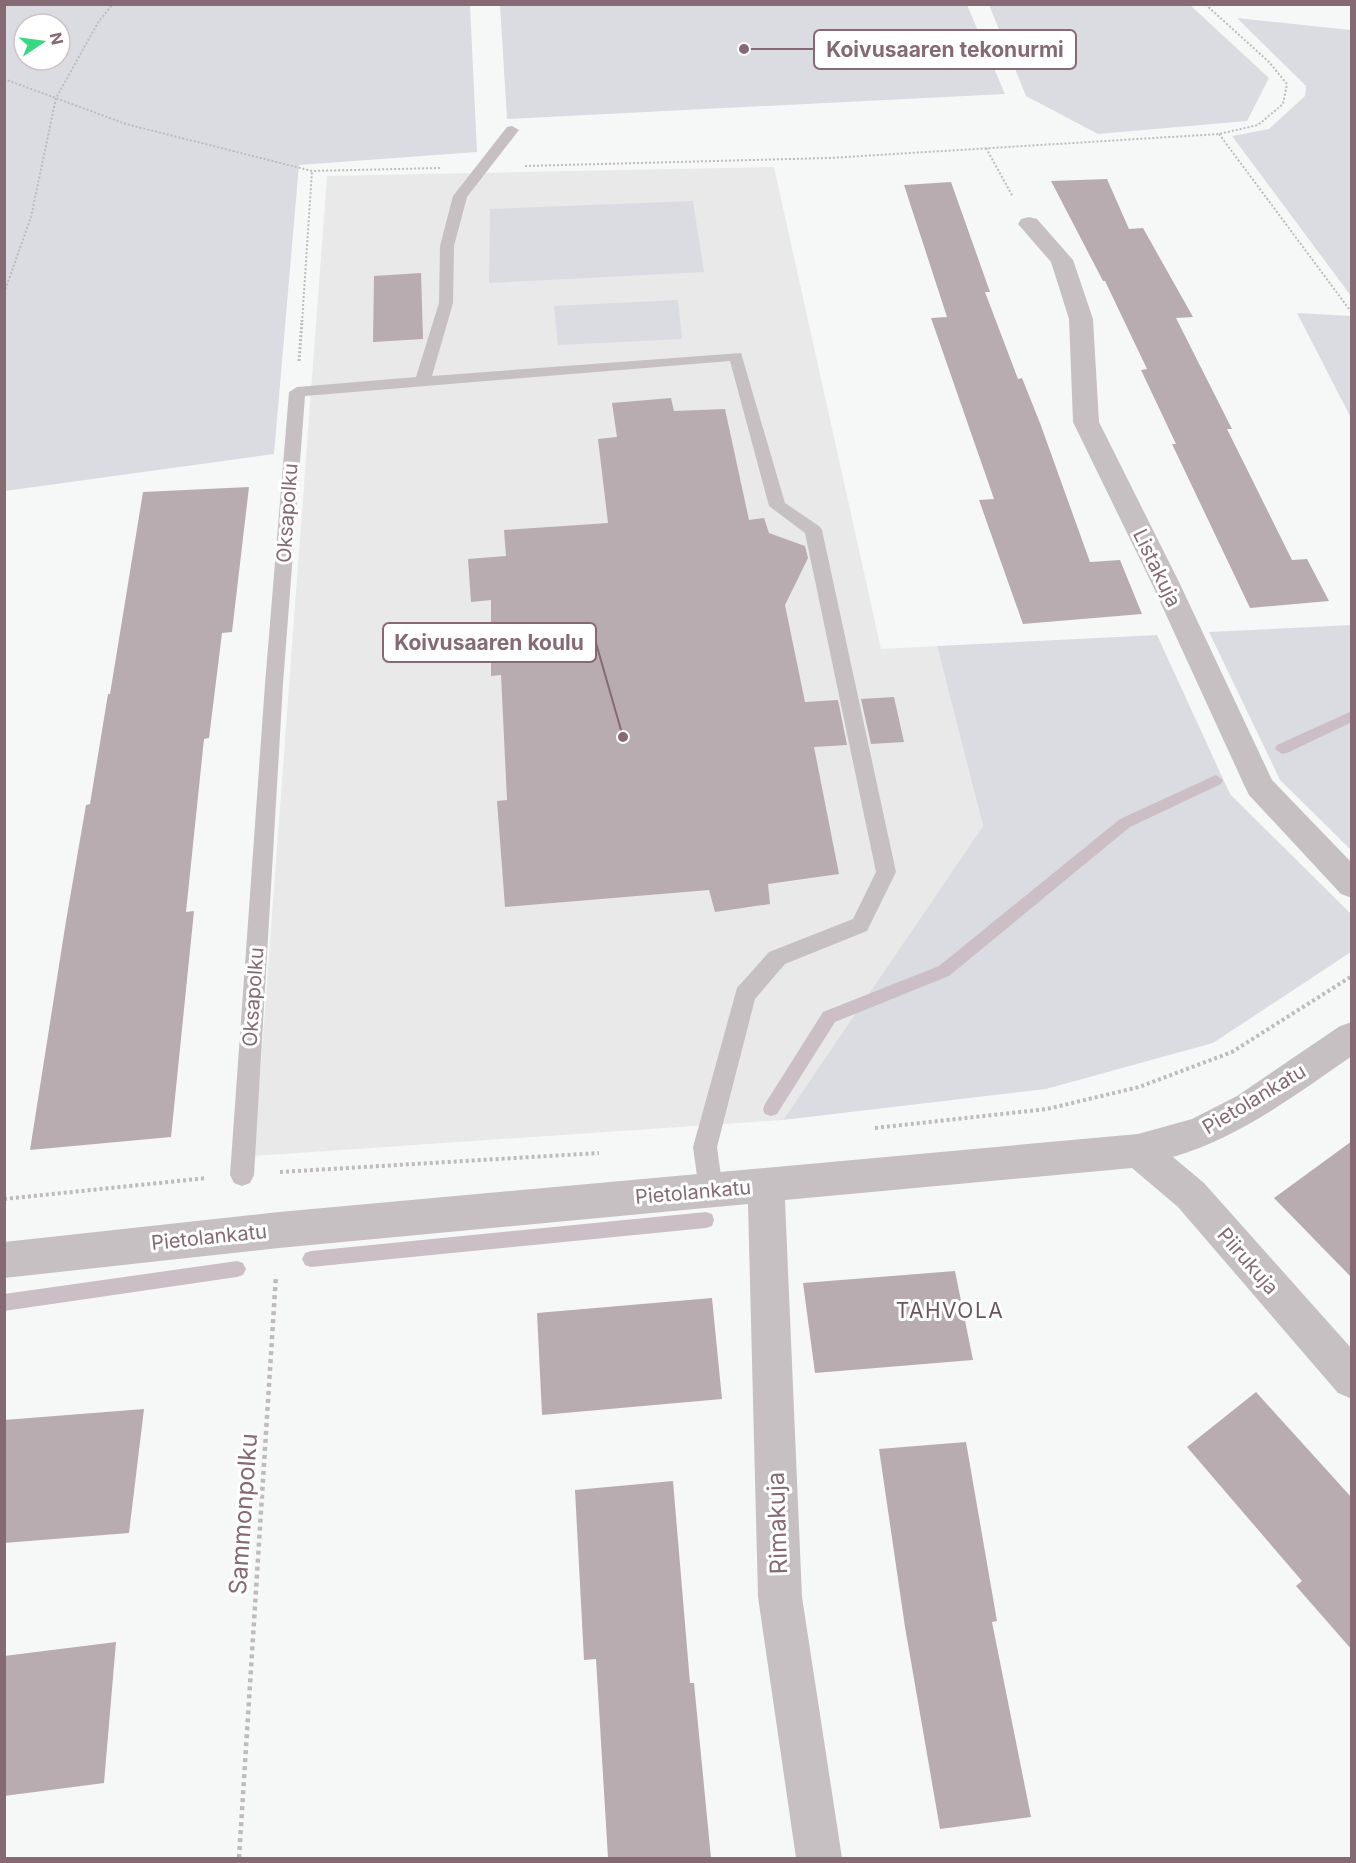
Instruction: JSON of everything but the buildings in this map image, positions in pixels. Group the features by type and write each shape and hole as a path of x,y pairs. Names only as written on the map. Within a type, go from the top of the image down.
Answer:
{"street":[{"name":"Listakuja","path":"1029,224 1062,260 1081,319 1086,422 1165,582 1260,787 1352,885"},
{"name":"Pietolankatu","path":"4,1260 279,1230 1138,1151 1200,1133 1250,1107 1352,1037"},
{"name":"Piirukuja","path":"1138,1151 1191,1195 1352,1378"},
{"name":"Rimakuja","path":"765,1185 780,1597 819,1858"}],"lane":[{"path":"423,381 446,303 447,246 460,196 512,130"},
{"path":"297,392 735,356 777,506 813,530 886,872 860,925 777,958 745,995 705,1147 711,1190"},
{"name":"Oksapolku","path":"242,1175 274,684 297,392"}],"path":[{"path":"4,293 31,217 56,98 99,21 113,4"},
{"path":"4,79 126,124 312,171 829,158 1219,134 1258,125 1283,104 1287,84 1269,62 1205,4"},
{"path":"1219,134 1352,313"},
{"path":"986,148 1029,224"},
{"path":"297,392 312,171"},
{"name":"Sammonpolku","path":"239,1858 282,1172"}],"shaded area":[{"path":"4,5 470,5 477,152 299,165 274,454 5,491"},
{"path":"500,5 967,5 1005,94 507,119"},
{"path":"989,5 1190,5 1269,78 1247,121 1098,134 1026,96"},
{"path":"1237,18 1351,30 1351,296 1232,136 1269,129 1305,96 1306,86"},
{"path":"774,167 881,649 937,646 983,826 783,1120 254,1156 327,176"},
{"path":"693,201 704,272 489,283 490,209"},
{"path":"678,300 682,339 558,345 554,306"},
{"path":"1297,313 1351,316 1351,418"},
{"path":"1352,625 1351,850 1280,780 1209,632"},
{"path":"1157,635 1230,794 1351,914 1351,952 1213,1043 1046,1089 783,1120 983,826 937,646"}],"waterway":[{"path":"1282,749 1352,716"},
{"path":"771,1109 829,1017 944,971 1125,823 1216,780"},
{"path":"311,1259 706,1220"},
{"path":"4,1303 237,1269"}],"place":[{"name":"Koivusaaren tekonurmi","path":"744,49"},
{"name":"Koivusaaren koulu","path":"623,737"}],"district":[{"name":"TAHVOLA","path":"950,1310"}]}
